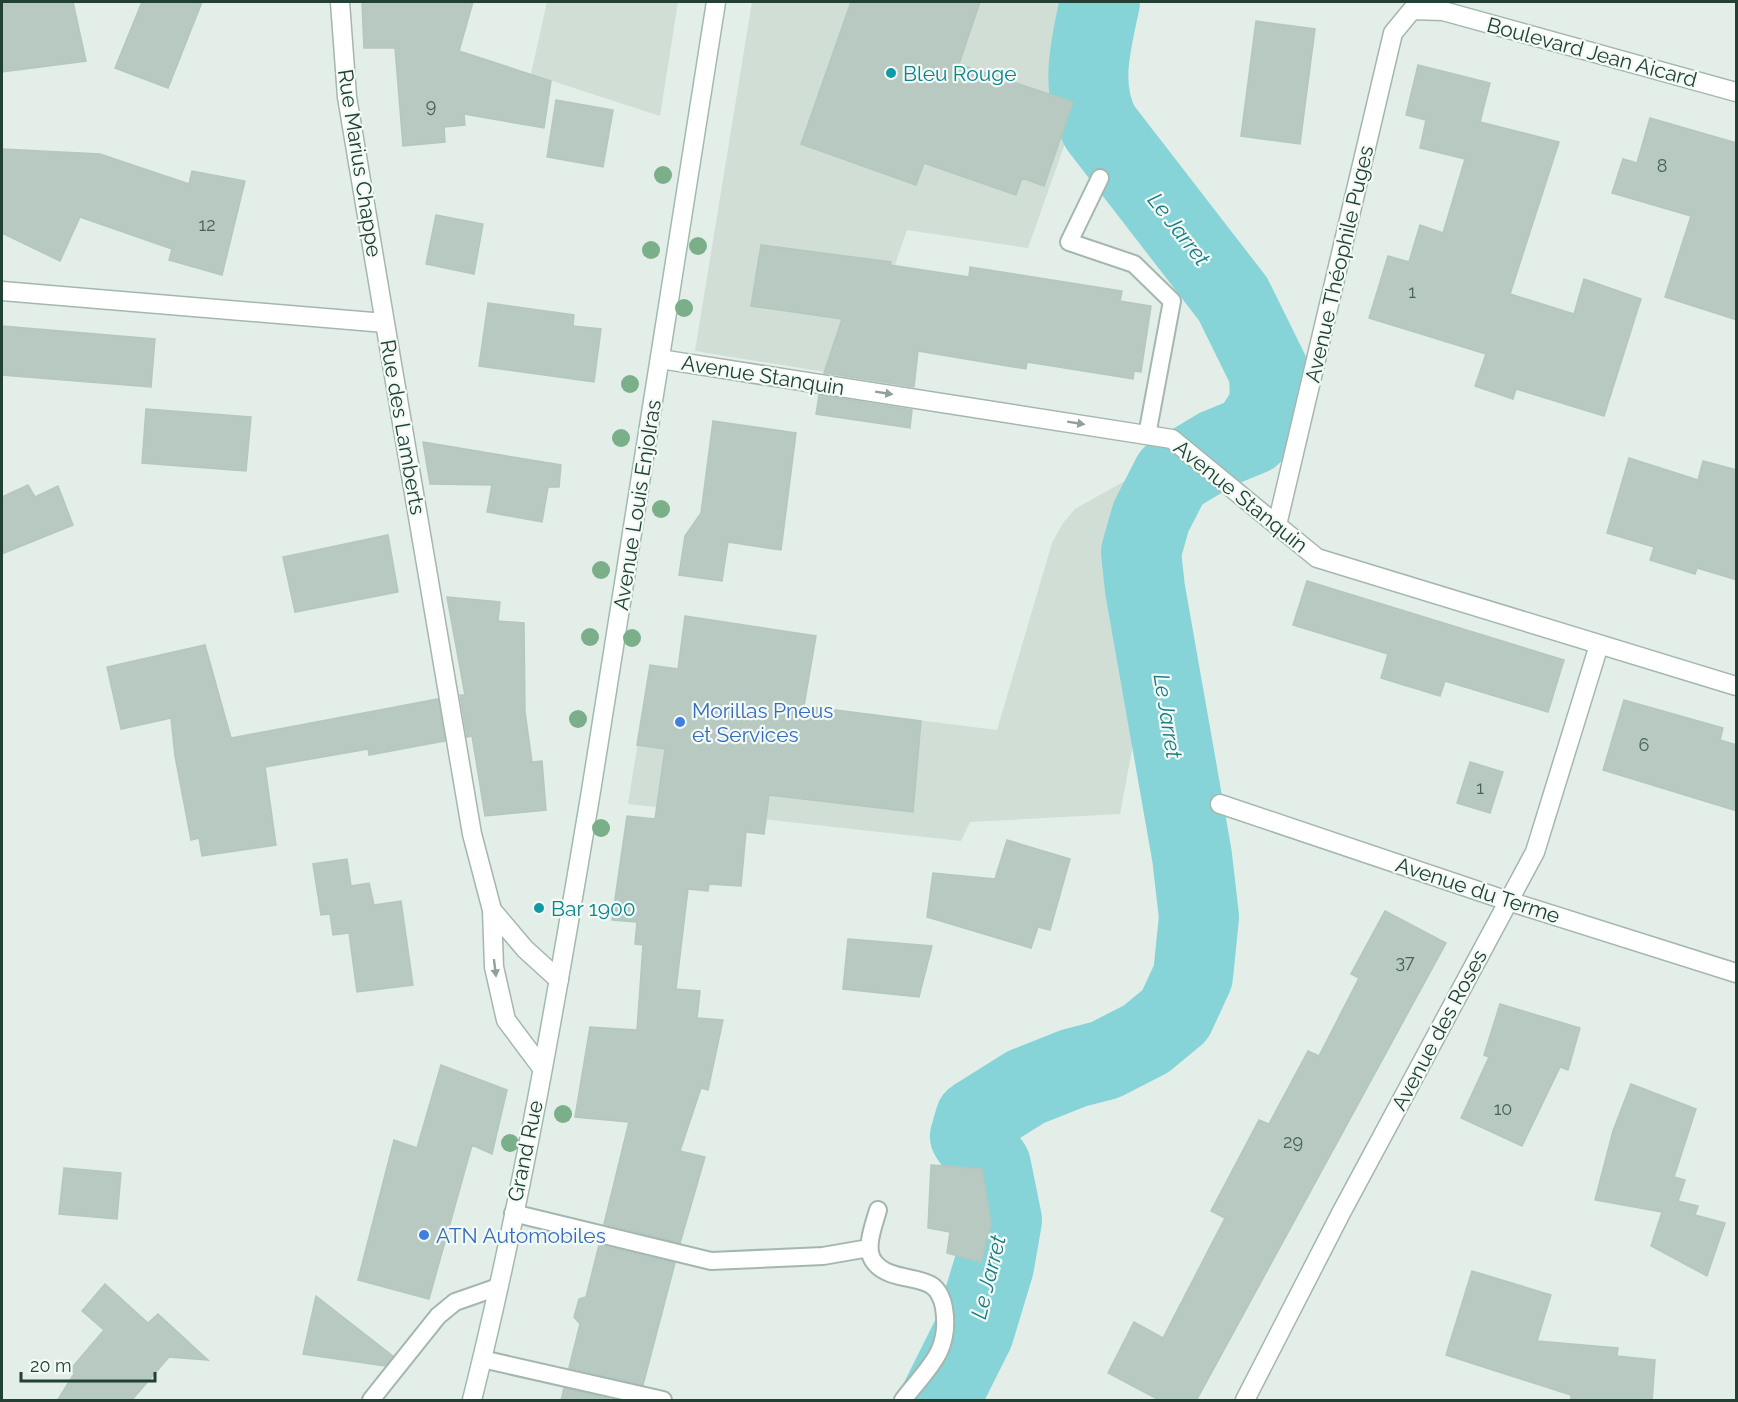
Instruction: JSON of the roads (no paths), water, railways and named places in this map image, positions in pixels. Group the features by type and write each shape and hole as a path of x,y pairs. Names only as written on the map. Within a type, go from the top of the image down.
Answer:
{"street":[{"name":"Rue Marius Chappe","path":"340,2 347,97 385,323"},
{"name":"Avenue Louis Enjolras","path":"555,1008 630,554 716,2"},
{"name":"Boulevard Jean Aicard","path":"1412,10 1443,11 1737,92"},
{"name":"Avenue Théophile Puges","path":"1278,525 1393,33 1412,10"},
{"name":"Rue des Lamberts","path":"2,291 385,323 472,834 492,910 494,967 506,1020 542,1068"},
{"name":"Avenue Stanquin","path":"660,359 1172,439 1317,558 1737,686"},
{"name":"Avenue des Roses","path":"1245,1401 1341,1213 1535,852 1599,645"},
{"name":"Avenue du Terme","path":"1220,804 1508,901 1737,973"},
{"name":"Rue des Lamberts","path":"492,910 525,950 559,980"},
{"name":"Grand Rue","path":"472,1401 498,1287 555,1008"}],"lane":[{"path":"1100,178 1069,242 1134,264 1172,302 1142,434"},
{"path":"878,1210 869,1248 875,1263 896,1275 932,1285 943,1300 947,1328 944,1347 903,1401"},
{"path":"513,1213 711,1261 823,1256 869,1248"},
{"path":"371,1401 438,1316 455,1302 498,1287"},
{"path":"482,1359 663,1401"}],"waterway":[{"name":"Le Jarret","path":"940,1400 974,1332 994,1266 1002,1220 991,1166 970,1136 975,1119 1026,1087 1074,1068 1105,1060 1146,1039 1175,1015 1193,976 1199,917 1192,856 1145,589 1141,552 1151,517 1172,476 1217,449 1251,435 1270,405 1269,372 1233,299 1100,127 1094,112 1088,81 1093,34 1100,2"}],"place":[{"name":"Bleu Rouge","path":"891,73"},
{"name":"Morillas Pneus et Services","path":"680,722"},
{"name":"Bar 1900","path":"539,908"},
{"name":"ATN Automobiles","path":"424,1235"}]}
